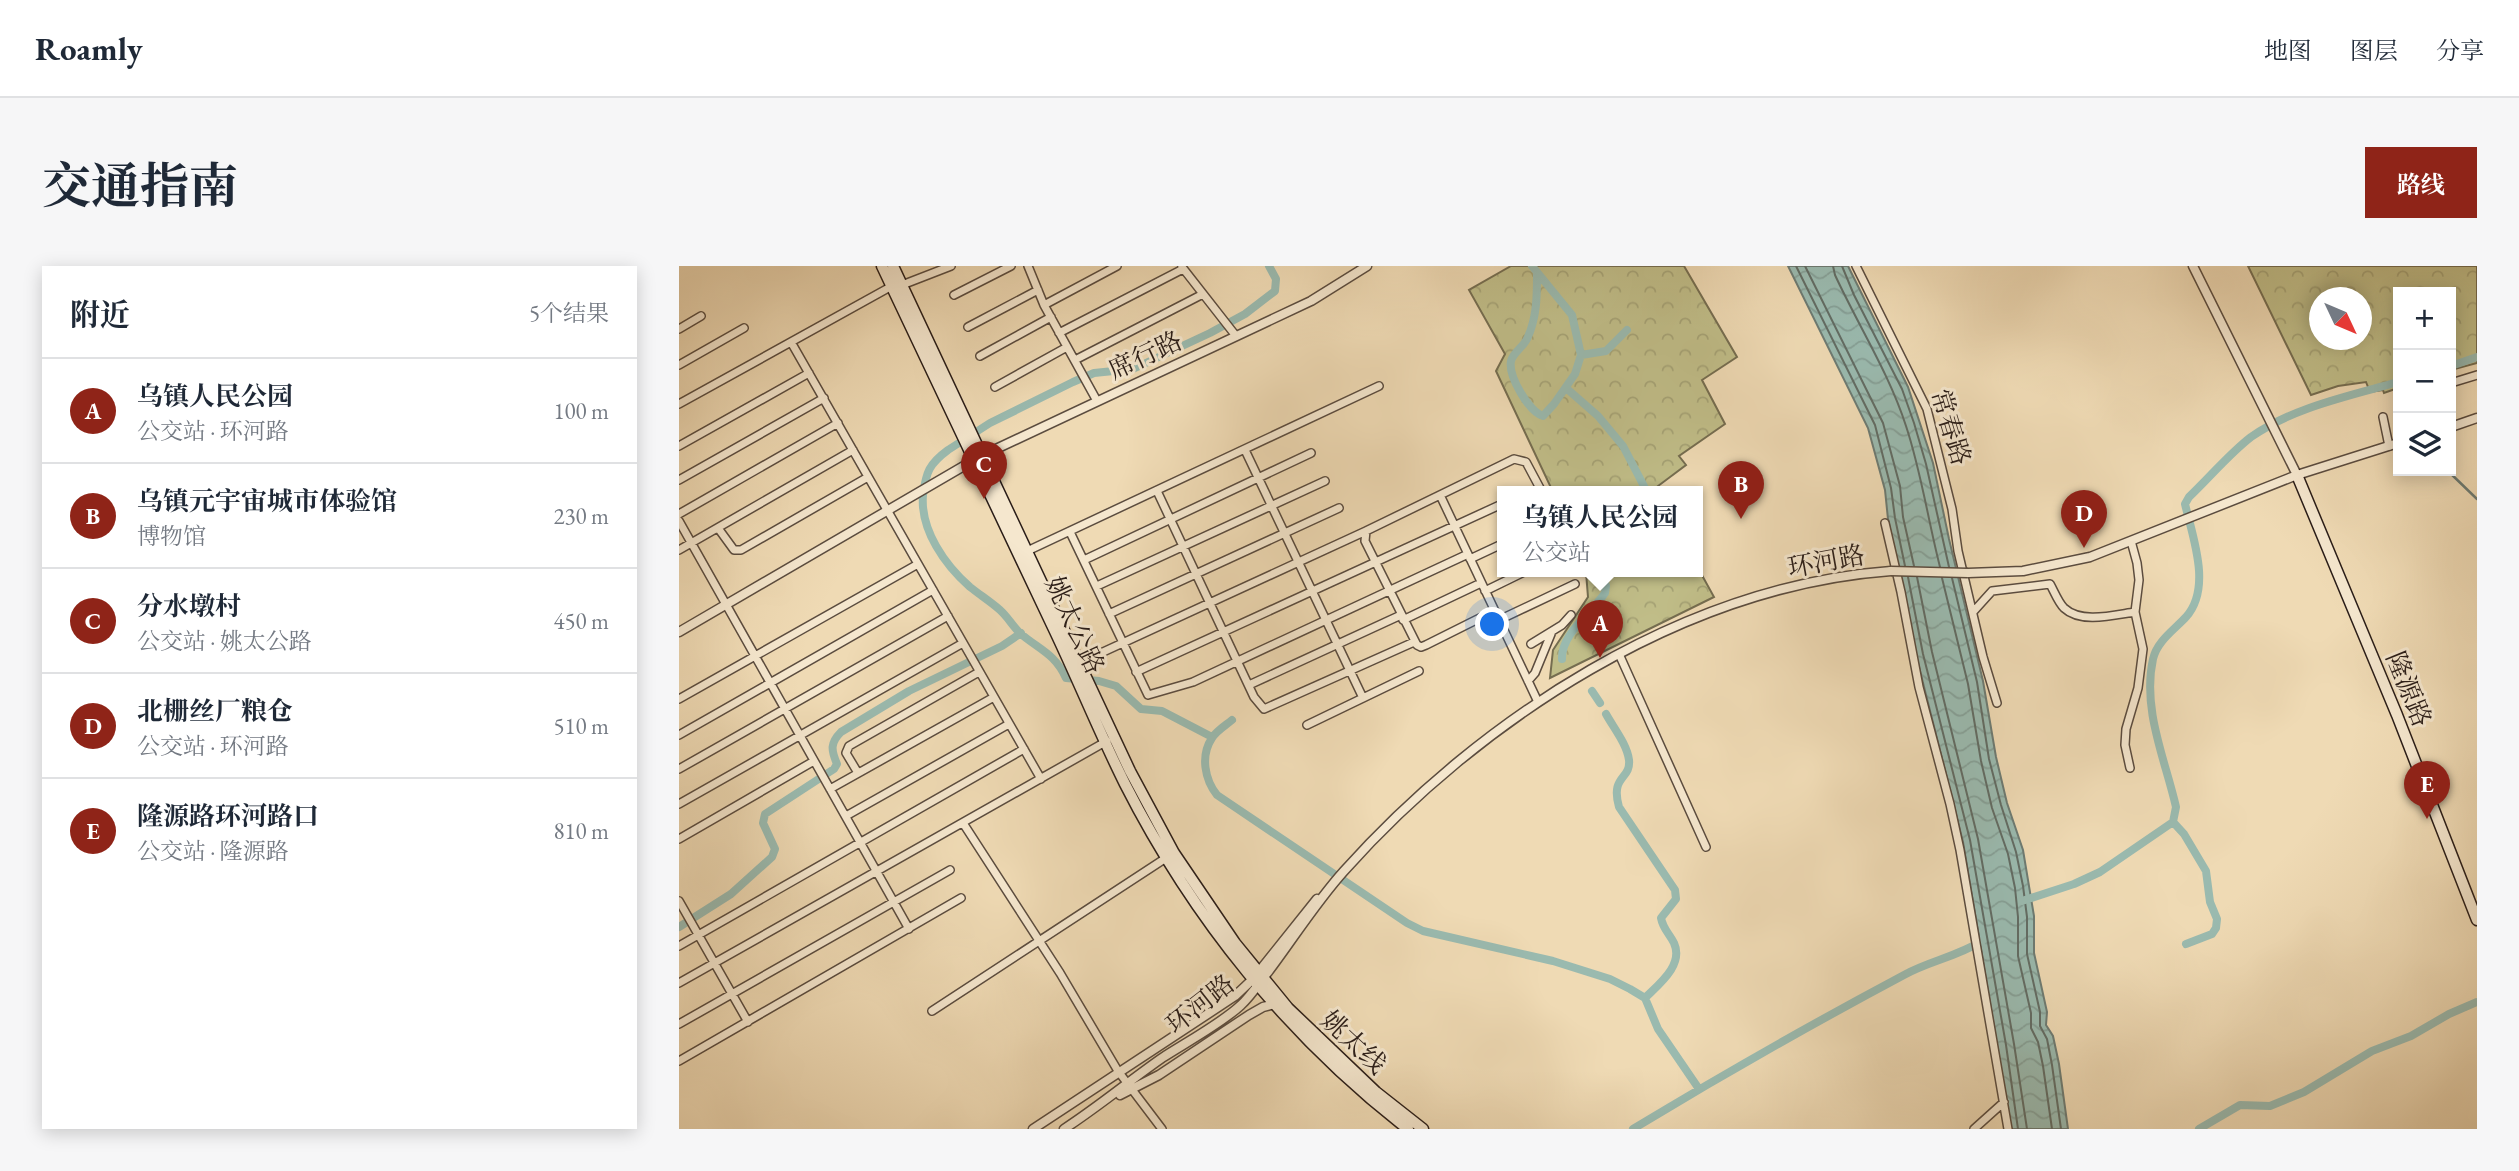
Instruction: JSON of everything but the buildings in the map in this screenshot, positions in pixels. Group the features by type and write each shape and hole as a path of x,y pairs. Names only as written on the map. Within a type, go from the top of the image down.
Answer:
{"main road":[{"name":"姚太公路","path":"882,266 897,286 1076,665 1095,695 1110,740"},
{"name":"姚太公路","path":"893,266 897,286"},
{"name":"隆源路","path":"2297,475 2397,715 2477,920"},
{"name":"姚太公路","path":"1076,665 1083,691 1170,855 1257,979"},
{"name":"姚太线","path":"1257,979 1275,1004 1335,1066 1408,1129"},
{"name":"姚太线","path":"1257,979 1376,1092 1423,1129"}],"street":[{"path":"679,404 897,286 951,266"},
{"path":"954,295 1010,266"},
{"path":"1040,266 1029,269 1044,305 1097,401"},
{"path":"1044,305 1117,266"},
{"name":"席行路","path":"679,632 977,458 1233,333 1311,302 1367,266"},
{"name":"常春路","path":"1856,266 1927,409 1939,451 1958,551 1997,703"},
{"path":"2193,266 2297,475"},
{"path":"1059,332 1182,267 1233,333"},
{"path":"968,327 1038,290"},
{"path":"1075,360 1203,294"},
{"path":"679,329 701,317"},
{"path":"980,356 1051,317"},
{"path":"679,365 744,328"},
{"path":"791,342 1041,779"},
{"path":"995,387 1067,347"},
{"path":"679,446 809,373"},
{"path":"2456,381 2477,375"},
{"path":"1023,553 1379,386"},
{"path":"679,480 824,398"},
{"path":"2383,417 2389,446"},
{"path":"2456,425 2477,418"},
{"path":"679,514 838,423"},
{"name":"环河路","path":"1064,1129 1241,1005 1308,907 1432,783 1473,748 1538,702 1619,654 1697,619 1768,594 1834,578 1891,571 1968,573 2046,567 2089,557 2297,475 2393,445"},
{"path":"679,550 853,450"},
{"path":"1245,450 1363,698"},
{"path":"1084,560 1311,453"},
{"path":"1076,665 1366,531 1514,459 1525,463 1539,486"},
{"path":"718,528 734,550 741,550 868,477"},
{"path":"1097,586 1325,481"},
{"path":"1157,491 1237,661 1263,709 1269,709 1413,642"},
{"path":"1440,495 1538,702"},
{"path":"1136,672 1497,507"},
{"path":"1109,614 1339,508"},
{"path":"679,521 909,929"},
{"path":"1885,523 1919,687 1951,804 1975,928 2008,1129"},
{"path":"1366,531 1366,541 1413,642 1421,647 1494,611"},
{"path":"1070,532 1148,695 1193,682 1389,591 1497,546"},
{"path":"2130,768 2125,745 2126,729 2137,688 2143,649 2135,612 2139,580 2131,541"},
{"path":"679,699 918,564"},
{"path":"1249,685 1402,617 1510,577"},
{"path":"1499,620 1575,584"},
{"path":"1973,612 1992,591 2050,584 2064,609 2077,615 2098,617 2135,612"},
{"path":"679,735 933,590"},
{"path":"1531,644 1551,634 1571,615"},
{"path":"679,769 948,616"},
{"path":"1528,681 1535,673 1551,634"},
{"path":"679,804 963,643"},
{"path":"1619,654 1706,847"},
{"path":"858,773 846,753 849,746 978,668"},
{"path":"1307,725 1419,671"},
{"path":"829,787 994,697"},
{"path":"846,816 1009,724"},
{"path":"679,983 1110,740"},
{"path":"679,946 696,931 1024,749"},
{"path":"679,839 814,761"},
{"path":"963,822 1060,972 1118,1072 1162,1129"},
{"path":"932,1010 1170,855"},
{"path":"679,1024 950,870"},
{"path":"679,1060 961,898"},
{"path":"681,906 748,1021"},
{"path":"1033,1129 1257,979"},
{"path":"1110,1098 1141,1086 1249,1015 1275,1004"},
{"path":"1975,1129 2004,1102"}],"green space":[{"path":"1511,266 1684,266 1737,357 1702,380 1725,424 1679,456 1686,465 1658,486 1550,486 1496,371 1505,354 1469,290"},
{"path":"2248,266 2477,266 2477,363 2456,369 2456,287 2393,287 2393,390 2384,393 2383,390 2370,392 2366,382 2338,386 2311,395"},
{"path":"1586,577 1703,577 1714,597 1550,678 1553,650 1588,597"}],"water":[{"path":"1788,266 1848,266 1908,387 1933,463 1983,681 1996,757 2007,803 2023,850 2034,916 2034,953 2047,1012 2046,1025 2053,1036 2059,1064 2068,1129 2011,1129 1963,842 1916,655 1888,519 1885,490 1868,428"}],"waterway":[{"path":"1212,737 1162,711 1141,709 1116,686 1099,681 1066,678 1052,658 1021,634 1000,610 970,587 943,557 930,534 923,508 923,495 927,474 933,464 948,450 990,423 1094,373 1133,369 1245,314 1275,291 1276,279 1269,266"},
{"path":"1532,266 1572,315 1581,355 1575,374 1543,416 1526,401 1511,368 1512,358 1527,339 1533,323 1537,274"},
{"path":"1581,355 1606,351 1627,330"},
{"path":"2456,364 2477,357"},
{"path":"2022,901 2074,884 2100,872 2173,822 2176,807 2156,734 2150,678 2158,647 2186,617 2198,592 2196,547 2185,504 2189,497 2243,443 2268,427 2303,410 2393,383"},
{"path":"1566,388 1598,416 1623,446 1644,486"},
{"path":"2453,476 2477,499"},
{"path":"1562,659 1566,641 1605,593 1603,577"},
{"path":"679,927 731,894 772,857 775,849 763,823 765,814 834,769 837,764 833,747 841,732 909,691 1002,646 1021,633"},
{"path":"1592,691 1600,703"},
{"path":"1606,714 1623,742 1629,760 1627,771 1617,789 1619,807 1675,890 1676,899 1661,918 1674,943 1676,959 1669,974 1645,998"},
{"path":"1232,720 1214,735 1206,752 1205,768 1217,795 1407,923 1423,931 1553,961 1610,979 1645,998 1658,1029 1699,1089"},
{"path":"2173,822 2184,834 2206,871 2210,902 2217,919 2212,934 2186,944"},
{"path":"1633,1129 1870,993 1913,970 1982,941"},
{"path":"2199,1129 2240,1105 2270,1106 2304,1092 2372,1051 2411,1036 2449,1014 2477,1002"}],"place":[{"name":"分水墩村","path":"984,499"},
{"name":"乌镇元宇宙城市体验馆","path":"1741,519"},
{"name":"北栅丝厂粮仓","path":"2084,548"},
{"name":"乌镇人民公园","path":"1600,658"},
{"name":"隆源路环河路口","path":"2427,819"}]}
